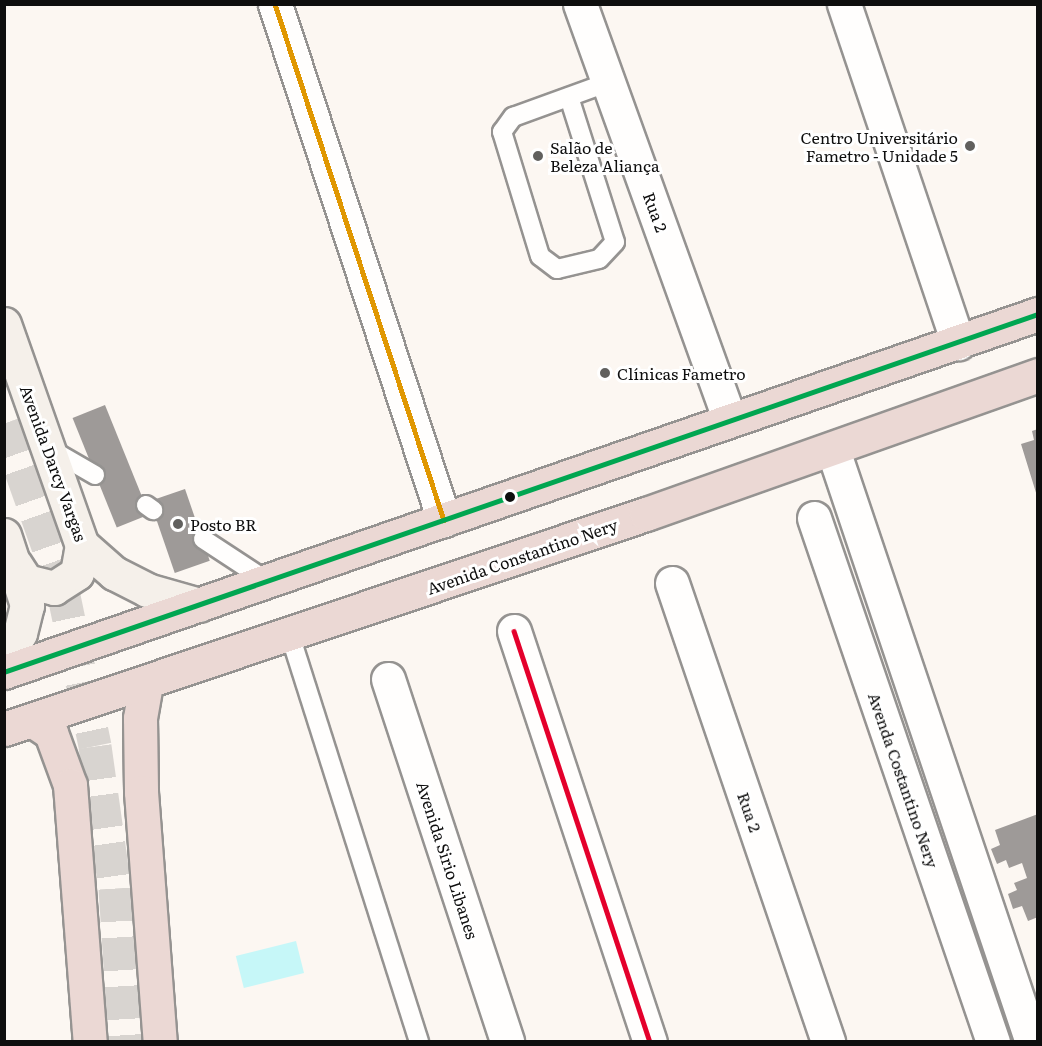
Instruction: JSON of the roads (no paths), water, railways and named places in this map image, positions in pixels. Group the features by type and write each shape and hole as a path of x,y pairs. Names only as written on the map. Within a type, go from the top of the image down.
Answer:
{"highway":[{"path":"4,672 1038,314"},
{"name":"Avenida Constantino Nery","path":"18,725 146,684 833,450 1038,375"},
{"path":"146,684 140,718 141,792 160,1041"},
{"path":"18,725 51,733 70,785 90,1041"}],"street":[{"path":"275,4 444,520"},
{"name":"Rua 2","path":"580,4 730,420"},
{"path":"844,4 958,343"},
{"name":"Avenida Darcy Vargas","path":"4,324 82,545 130,582 199,605"},
{"path":"833,450 1032,1041"},
{"name":"Avenda Costantino Nery","path":"814,518 993,1041"},
{"path":"10,549 26,581 54,588 77,573 82,545"},
{"path":"4,656 20,633 27,604 10,549"},
{"name":"Rua 2","path":"672,583 828,1041"},
{"path":"514,631 651,1041"},
{"name":"Avenida Sirio Libanes","path":"388,679 507,1041"}],"lane":[{"path":"569,97 615,242 599,259 557,269 540,255 502,132 513,117 609,82"},
{"path":"49,448 95,475"},
{"path":"203,539 267,581"},
{"path":"290,635 419,1041"}],"water":[{"path":"296,941 304,973 244,988 236,956"}],"tunnel":[{"path":"4,423 62,586 95,746 115,888 125,1042"}],"place":[{"name":"Centro Universitário Fametro - Unidade 5","path":"970,146"},
{"name":"Salão de Beleza Aliança","path":"538,156"},
{"name":"Clínicas Fametro","path":"605,373"},
{"name":"Posto BR","path":"178,524"}]}
